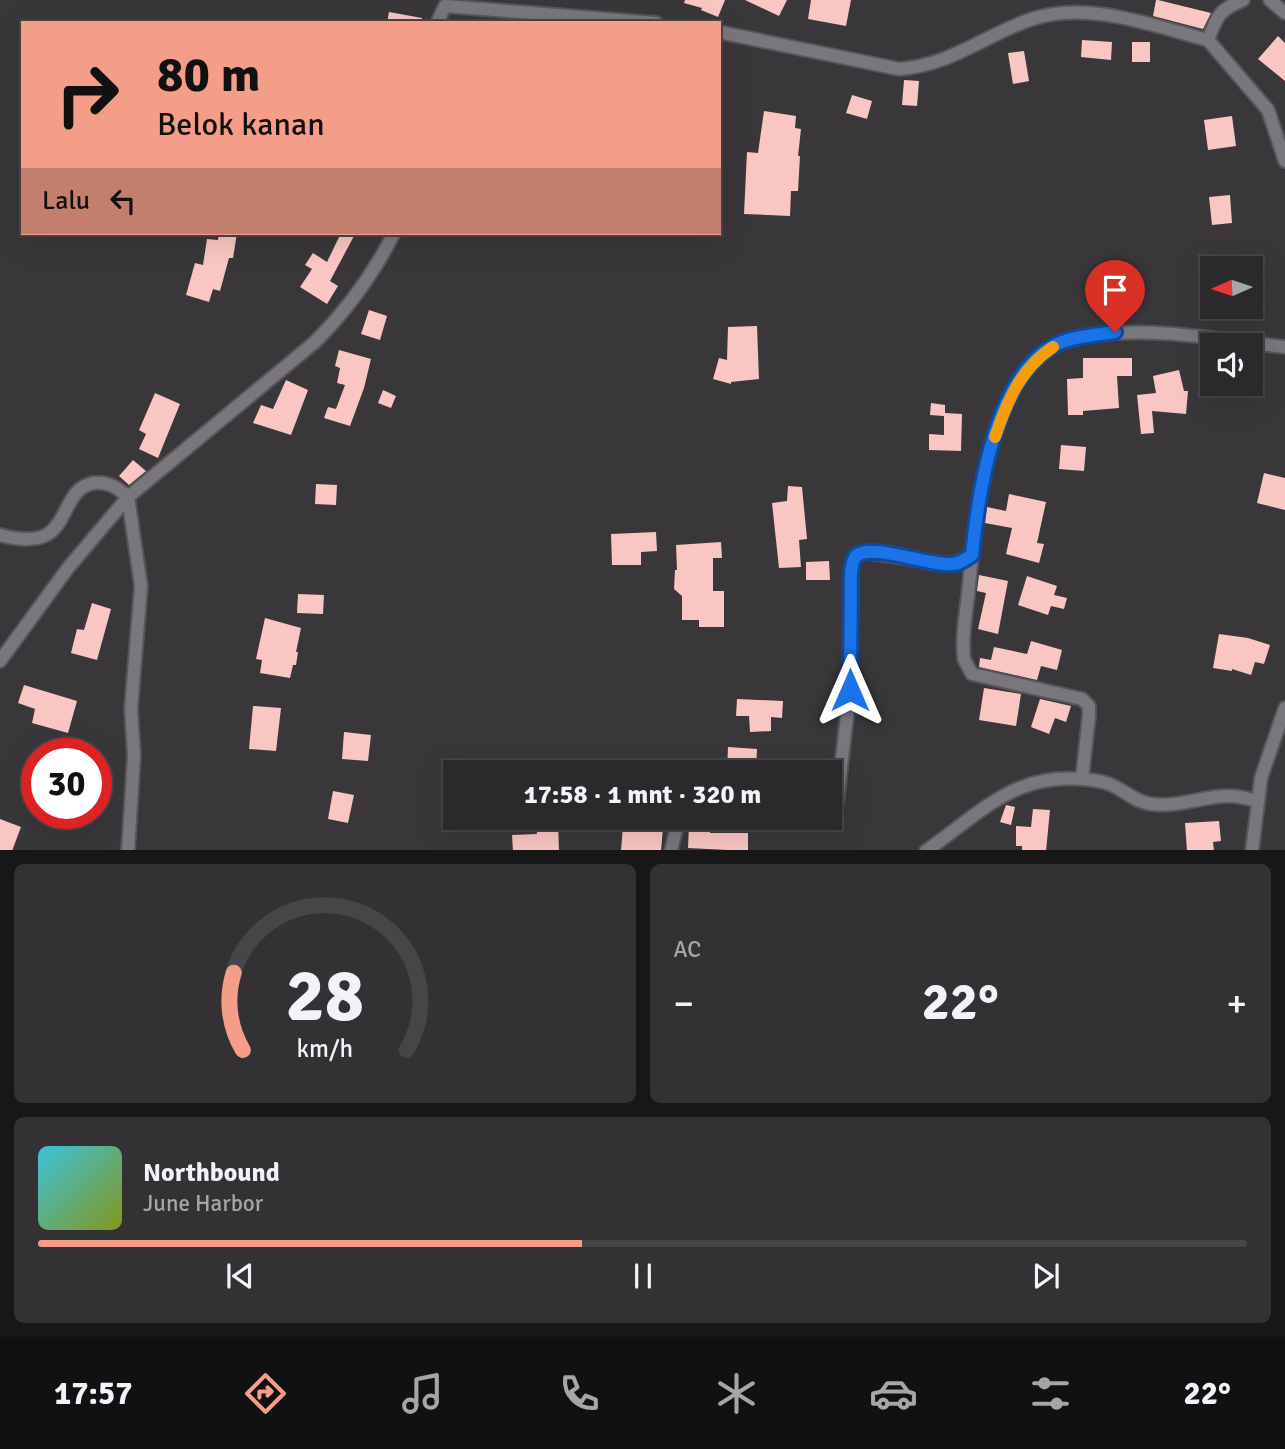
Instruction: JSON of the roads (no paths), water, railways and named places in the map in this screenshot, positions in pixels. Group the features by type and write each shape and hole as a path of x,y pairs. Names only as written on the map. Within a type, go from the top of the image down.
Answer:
{"street":[{"path":"1208,40 1221,12 1243,0"},
{"path":"1270,0 1285,13"},
{"path":"438,21 443,3 635,21"},
{"path":"721,32 899,69 940,62 1027,20 1062,12 1109,15 1208,40 1264,103 1285,161"},
{"path":"0,661 68,568 128,497 315,342 355,298 393,235"},
{"path":"1082,779 1090,716 1088,706 1082,699 978,676 965,666 963,653 976,511 984,471 1004,412 1021,378 1032,363 1050,349 1072,338 1115,332 1154,331 1285,347"},
{"path":"0,535 31,538 48,534 56,527 73,496 88,485 112,485 128,497 141,586 132,682 134,755 128,850"},
{"path":"841,760 850,690 852,562 857,555 864,552 951,565 972,555"},
{"path":"1252,850 1263,770 1285,708"},
{"path":"926,850 1007,793 1049,779 1082,779 1113,785 1149,804 1161,805 1232,795 1257,801"},
{"path":"671,850 676,830"}]}
